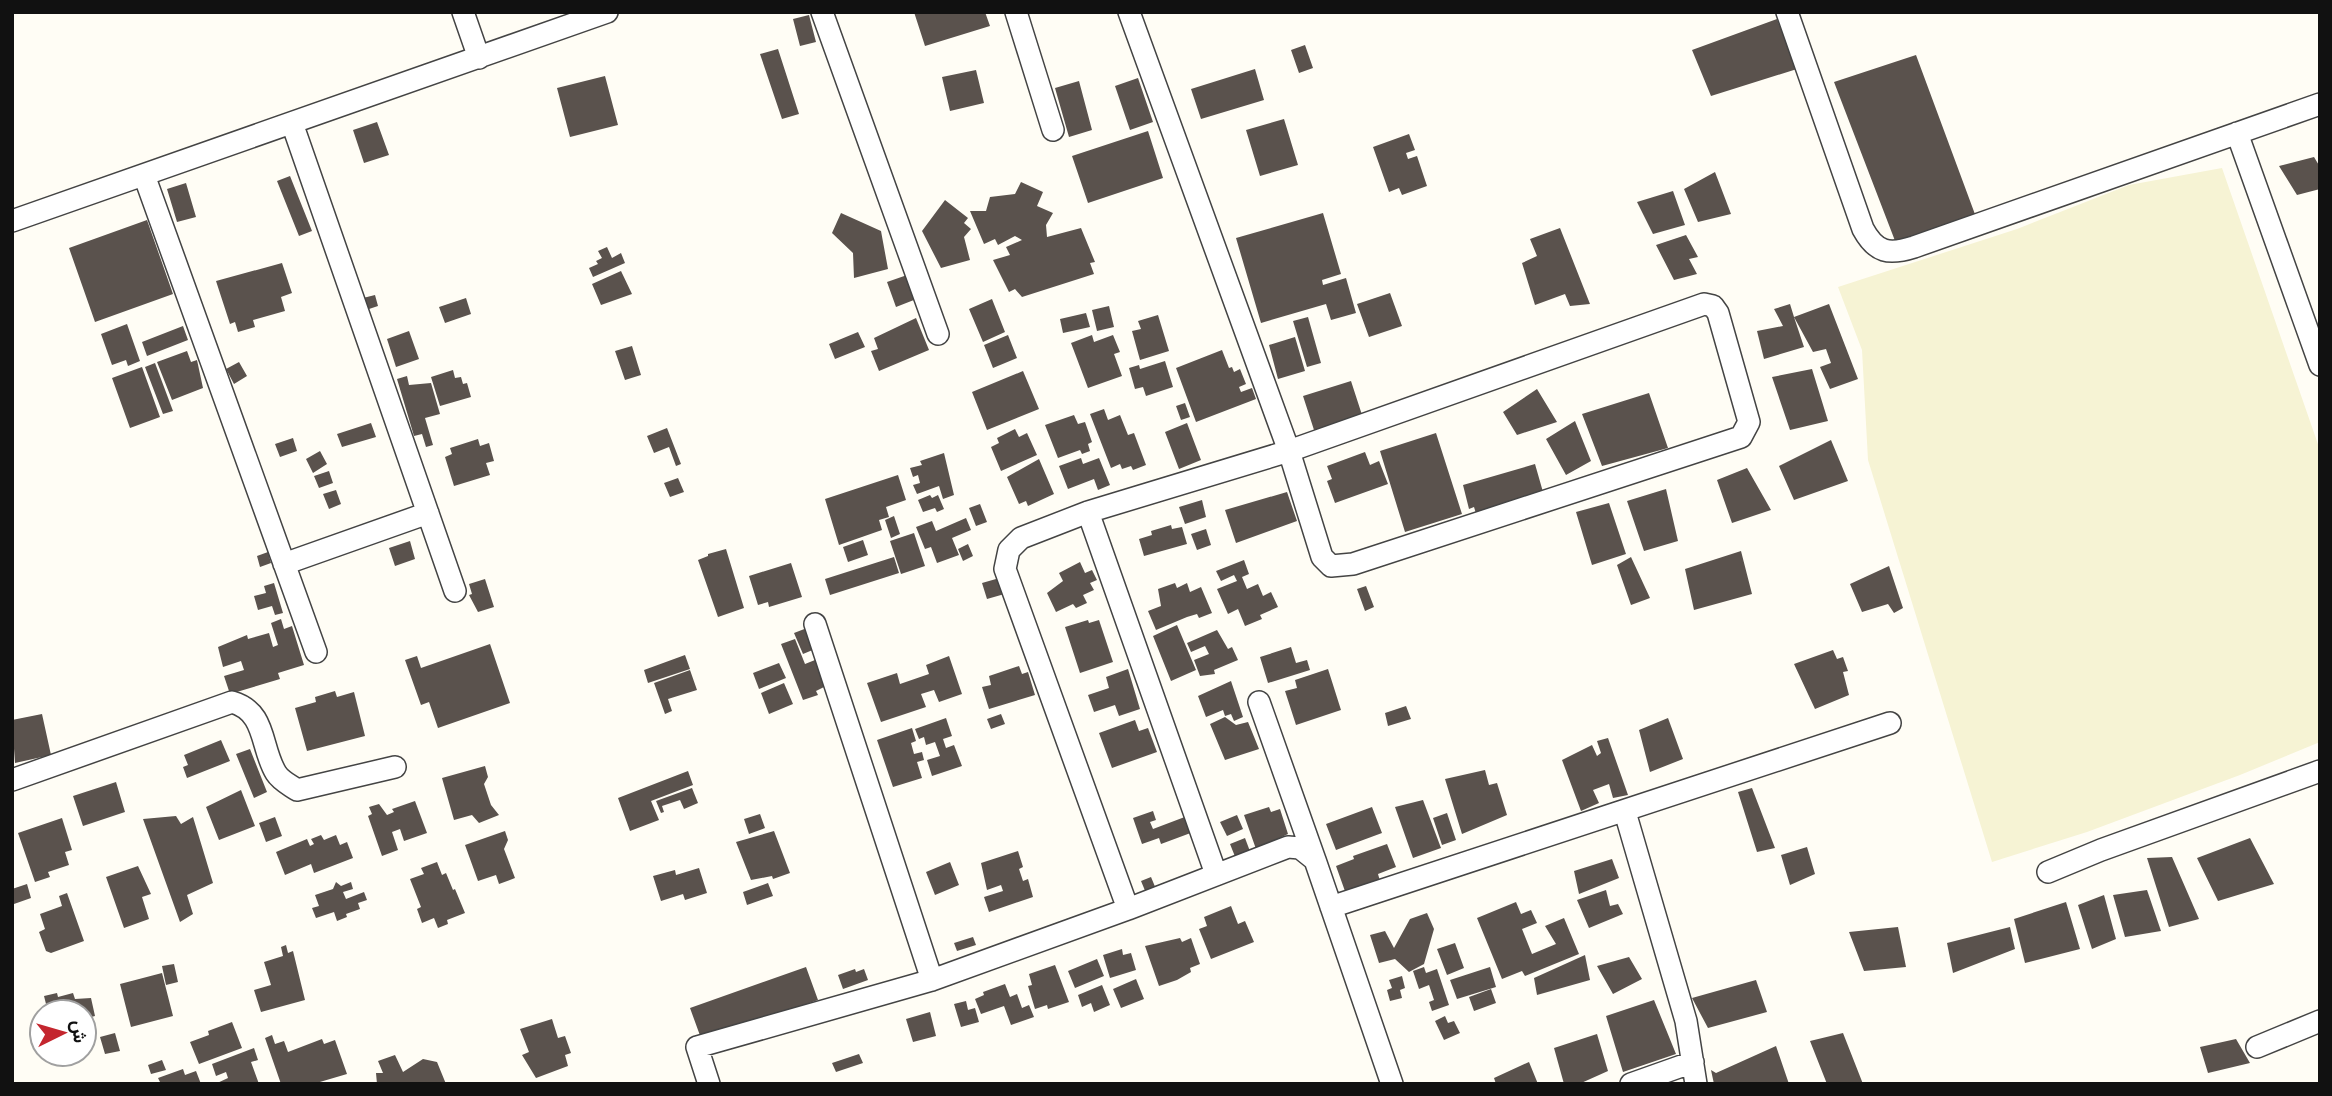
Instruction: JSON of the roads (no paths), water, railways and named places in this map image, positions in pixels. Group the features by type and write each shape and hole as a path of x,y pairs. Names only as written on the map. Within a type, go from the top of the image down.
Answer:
{"street":[{"path":"463,12 479,58"},
{"path":"12,221 607,12"},
{"path":"822,12 938,334"},
{"path":"1016,12 1053,130"},
{"path":"1128,909 1005,569 1009,550 1021,538 1088,512 1289,451 1704,304 1713,306 1718,313 1749,422 1741,437 1339,567 1331,566 1322,557 1289,451 1129,12"},
{"path":"1787,12 1863,229 1870,243 1881,251 1895,253 1914,247 2320,104"},
{"path":"292,123 455,591"},
{"path":"2237,133 2320,365"},
{"path":"144,175 316,652"},
{"path":"1088,512 1216,874"},
{"path":"284,564 428,513"},
{"path":"815,624 932,980"},
{"path":"12,780 232,702 244,705 254,713 276,772 298,790 395,767"},
{"path":"1259,702 1392,1084"},
{"path":"1331,907 1890,723"},
{"path":"2048,872 2101,850 2320,771"},
{"path":"1625,812 1686,1021 1696,1084"},
{"path":"709,1084 697,1047 932,980 1288,847 1300,848 1315,860"},
{"path":"2258,1048 2320,1021"},
{"path":"1631,1084 1692,1062"}]}
